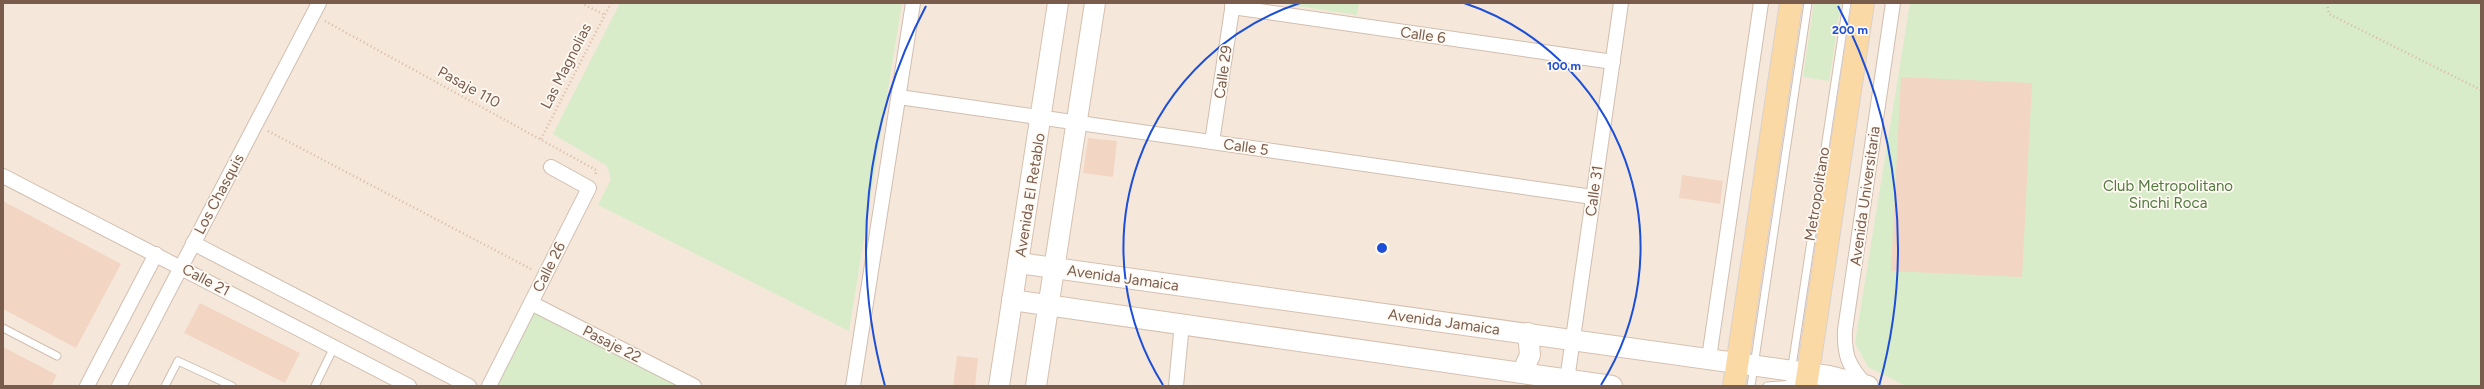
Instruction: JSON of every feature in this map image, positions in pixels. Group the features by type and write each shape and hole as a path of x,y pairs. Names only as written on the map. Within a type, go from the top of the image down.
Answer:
{"main road":[{"path":"1734,386 1746,364 1791,3"},
{"name":"Avenida Universitaria","path":"1798,381 1863,3"}],"street":[{"path":"853,386 913,3"},
{"name":"Avenida El Retablo","path":"999,386 1058,3"},
{"path":"1036,386 1095,3"},
{"name":"Calle 31","path":"1568,380 1621,3"},
{"path":"1709,358 1761,3"},
{"name":"Avenida Universitaria","path":"1867,385 1851,369 1844,349 1845,330 1893,3"},
{"name":"Calle 6","path":"1233,5 1613,62"},
{"name":"Calle 29","path":"1212,142 1233,5"},
{"name":"Los Chasquis","path":"119,386 316,9"},
{"name":"Calle 5","path":"899,97 1593,197"},
{"path":"551,167 590,188"},
{"name":"Calle 21","path":"3,176 181,266 409,386"},
{"name":"Calle 26","path":"489,386 590,188"},
{"name":"Calle 21","path":"193,243 469,386"},
{"path":"87,386 156,254"},
{"name":"Avenida Jamaica","path":"1019,263 1709,358 1746,364 1798,381 1867,385"},
{"path":"1012,300 1182,323 1612,386"},
{"name":"Pasaje 22","path":"531,302 694,386"},
{"path":"1176,386 1182,323"},
{"path":"1522,373 1530,355 1528,333"}],"lane":[{"path":"1751,386 1746,364 1808,3"},
{"name":"Metropolitano","path":"1798,381 1847,3"},
{"path":"3,328 57,356"},
{"path":"315,386 334,347"},
{"path":"165,386 178,361 232,386"},
{"path":"1767,386 1798,381"}],"path":[{"path":"581,3 605,15"},
{"name":"Las Magnolias","path":"541,139 611,3"},
{"path":"2326,3 2329,14 2481,90"},
{"name":"Pasaje 110","path":"316,9 596,170 590,188"},
{"path":"255,125 544,277"}],"shaded area":[{"path":"3,3 2481,3 2481,386 3,386"}],"green space":[{"path":"620,3 902,3 849,331 598,205 611,179 607,166 553,134"},
{"path":"1278,3 1359,3 1357,15"},
{"path":"1814,3 1841,3 1829,81 1803,77"},
{"name":"Club Metropolitano Sinchi Roca","path":"1910,3 2481,3 2481,386 1906,386 1868,367 1855,343"},
{"path":"533,309 684,386 494,386"}],"building":[{"path":"1901,77 2032,83 2022,277 1891,271"},
{"path":"1088,138 1117,141 1113,177 1083,173"},
{"path":"1682,175 1723,181 1720,204 1679,198"},
{"path":"3,201 121,264 76,348 3,309"},
{"path":"200,303 300,353 285,383 184,333"},
{"path":"3,347 57,375 51,386 3,386"},
{"path":"957,356 978,358 975,386 953,386"}]}
